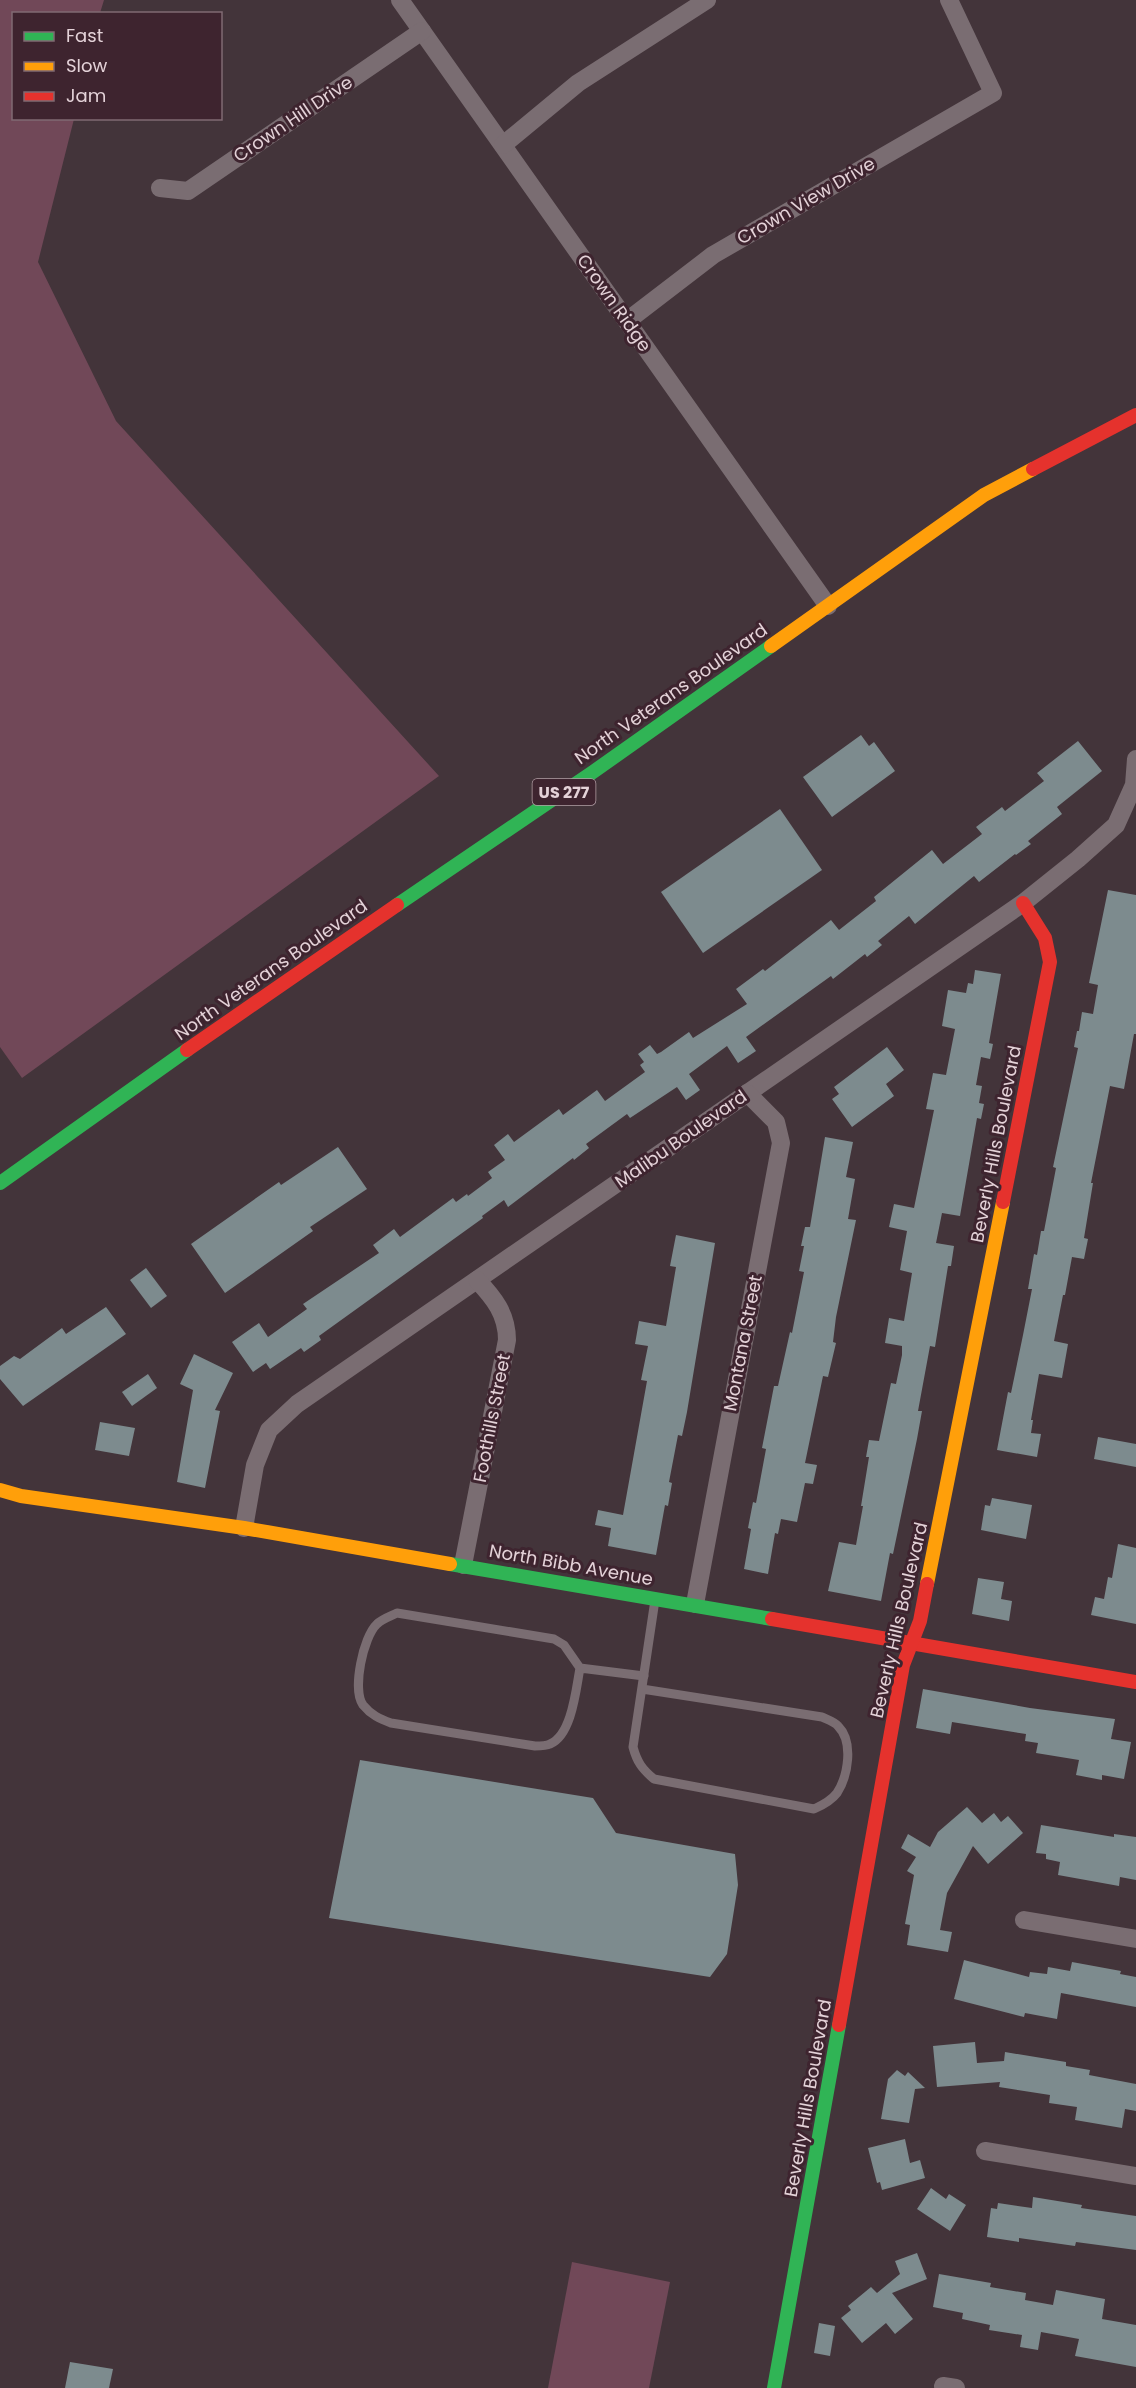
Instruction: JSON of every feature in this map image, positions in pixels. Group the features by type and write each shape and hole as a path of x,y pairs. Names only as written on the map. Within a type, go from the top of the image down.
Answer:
{"main road":[{"name":"North Veterans Boulevard","path":"0,1183 273,989 593,772 984,495 1136,415"},
{"name":"Beverly Hills Boulevard","path":"774,2388 903,1665 922,1609 1050,962 1045,938 1023,903"},
{"name":"North Bibb Avenue","path":"0,1490 21,1496 244,1528 694,1604 1136,1682"}],"street":[{"name":"Crown Ridge","path":"400,0 828,606"},
{"path":"503,145 578,83 707,0"},
{"name":"Crown View Drive","path":"627,321 713,255 993,93 950,0"},
{"name":"Crown Hill Drive","path":"160,188 188,191 422,31"},
{"name":"Malibu Boulevard","path":"244,1528 255,1465 269,1430 297,1404 1023,903 1116,825 1134,785 1136,759"},
{"name":"Montana Street","path":"694,1604 781,1143 776,1122 747,1093"},
{"name":"Foothills Street","path":"463,1565 507,1340 507,1322 486,1289 477,1280"},
{"path":"1024,1920 1136,1939"},
{"path":"985,2151 1136,2176"}],"lane":[{"path":"642,1689 822,1717 838,1726 847,1743 844,1777 837,1792 828,1802 814,1809 654,1779 637,1761 633,1747 655,1598"},
{"path":"580,1668 571,1713 562,1732 551,1744 535,1746 391,1723 376,1718 362,1704 358,1689 365,1641 377,1623 397,1612 554,1639 564,1645 580,1668 644,1676"}],"shaded area":[{"path":"0,0 104,0 100,12 12,12 12,120 74,120 38,262 116,421 439,776 22,1078 0,1047"},
{"path":"572,2262 670,2282 649,2388 548,2388"}],"building":[{"path":"861,735 869,746 874,742 895,771 832,817 803,777"},
{"path":"1078,741 1102,771 1057,807 1062,814 1028,841 1031,844 979,882 974,876 915,924 909,916 878,941 882,945 867,957 865,954 833,979 831,976 746,1037 756,1051 738,1063 727,1046 689,1074 700,1090 686,1100 677,1087 630,1118 627,1114 586,1144 589,1148 574,1160 573,1158 508,1207 504,1200 482,1216 483,1218 319,1336 321,1340 304,1352 301,1348 270,1369 266,1363 253,1372 232,1342 259,1323 268,1337 307,1309 303,1304 379,1253 373,1245 394,1229 400,1237 453,1198 456,1202 467,1194 468,1196 492,1178 488,1172 505,1160 494,1145 508,1134 514,1142 559,1109 563,1115 597,1090 605,1101 645,1072 640,1065 644,1062 638,1054 650,1045 657,1054 689,1032 693,1038 747,1004 736,989 763,969 765,971 831,920 839,930 876,901 874,897 932,850 943,864 982,834 976,827 1002,807 1005,811 1044,781 1037,773"},
{"path":"780,809 822,870 703,953 661,892"},
{"path":"1108,890 1136,895 1136,1034 1134,1034 1124,1089 1110,1086 1091,1183 1093,1183 1084,1238 1088,1239 1084,1259 1072,1257 1065,1295 1063,1295 1054,1341 1068,1344 1062,1378 1039,1374 1031,1420 1033,1420 1031,1433 1041,1434 1037,1457 997,1450 1032,1289 1028,1289 1034,1254 1037,1255 1041,1231 1044,1231 1056,1168 1053,1167 1078,1048 1074,1047 1077,1031 1079,1031 1082,1012 1093,1014 1098,985 1089,983"},
{"path":"975,970 1001,974 989,1043 993,1044 990,1059 981,1057 976,1085 982,1086 979,1103 984,1104 981,1119 977,1118 960,1216 942,1213 936,1243 954,1246 951,1266 948,1266 935,1347 930,1346 918,1411 922,1411 893,1554 890,1553 881,1601 828,1591 839,1542 856,1545 863,1506 861,1506 869,1457 866,1457 869,1440 879,1441 891,1383 896,1384 902,1355 902,1346 885,1343 889,1318 904,1321 912,1273 900,1270 907,1231 889,1227 894,1204 914,1208 934,1110 926,1109 933,1073 946,1075 955,1029 942,1026 948,990 966,993 968,983 973,984"},
{"path":"887,1047 904,1070 886,1084 894,1096 852,1127 832,1099 839,1094 834,1087"},
{"path":"825,1137 853,1142 846,1177 855,1179 848,1219 856,1220 836,1317 833,1342 836,1343 828,1377 823,1376 805,1463 817,1465 813,1484 805,1483 797,1522 781,1519 778,1534 775,1533 768,1574 744,1569 751,1529 748,1528 753,1502 756,1503 766,1449 762,1448 774,1386 778,1386 790,1332 792,1333 804,1272 799,1271 804,1246 801,1246 805,1227 810,1227"},
{"path":"338,1147 367,1189 310,1227 313,1231 225,1293 191,1244 279,1182 281,1185"},
{"path":"676,1235 715,1243 687,1412 682,1436 678,1435 669,1482 672,1483 668,1506 665,1505 656,1555 608,1546 611,1528 595,1525 598,1510 623,1515 647,1381 641,1380 648,1346 635,1344 639,1321 666,1326 676,1267 670,1266"},
{"path":"146,1268 167,1296 151,1308 130,1280"},
{"path":"106,1307 126,1334 23,1406 0,1379 0,1366 14,1356 20,1359 62,1328 66,1334"},
{"path":"194,1354 233,1373 215,1410 220,1411 205,1488 177,1482 193,1390 180,1384"},
{"path":"148,1374 157,1388 132,1406 122,1392"},
{"path":"100,1422 135,1428 129,1456 95,1450"},
{"path":"1098,1437 1136,1444 1136,1467 1094,1459"},
{"path":"992,1498 1032,1505 1026,1539 981,1530 985,1505 990,1506"},
{"path":"1118,1544 1136,1548 1136,1624 1091,1615 1095,1597 1104,1599 1108,1577 1112,1578"},
{"path":"978,1578 1004,1582 1001,1599 1012,1601 1009,1621 972,1614"},
{"path":"923,1689 1030,1708 1115,1719 1111,1739 1131,1742 1124,1779 1102,1775 1102,1780 1076,1775 1079,1760 1036,1753 1038,1743 1025,1741 1026,1734 952,1722 950,1734 916,1728"},
{"path":"360,1760 593,1798 616,1833 735,1854 738,1885 727,1954 710,1977 329,1918"},
{"path":"967,1807 982,1823 994,1813 1001,1822 1008,1816 1023,1833 988,1864 973,1846 947,1893 940,1930 952,1932 948,1952 907,1945 910,1925 905,1924 914,1875 907,1871 916,1857 901,1848 908,1834 930,1847 938,1832"},
{"path":"1041,1825 1114,1837 1114,1834 1136,1837 1136,1880 1120,1877 1119,1886 1058,1875 1060,1862 1046,1859 1046,1854 1036,1853"},
{"path":"964,1960 1029,1977 1030,1972 1047,1974 1048,1967 1070,1971 1072,1962 1121,1971 1120,1974 1136,1977 1136,2007 1061,1993 1057,2019 1025,2013 1024,2017 954,1999"},
{"path":"975,2042 977,2063 1004,2061 1005,2052 1066,2062 1066,2066 1090,2070 1089,2075 1136,2084 1136,2111 1125,2109 1122,2128 1075,2120 1077,2107 1049,2103 1050,2095 999,2087 1000,2082 937,2087 933,2046"},
{"path":"897,2070 905,2076 908,2072 925,2088 915,2089 909,2123 881,2119 888,2079"},
{"path":"905,2139 910,2163 920,2160 925,2178 882,2190 880,2182 877,2183 868,2148"},
{"path":"931,2188 946,2199 949,2194 966,2205 950,2231 917,2209"},
{"path":"1033,2197 1082,2205 1081,2208 1136,2216 1136,2250 1076,2242 1075,2246 1019,2238 1019,2242 987,2237 991,2208 997,2209 998,2203 1032,2208"},
{"path":"917,2253 927,2279 892,2293 913,2319 895,2334 886,2323 862,2343 841,2318 851,2310 848,2306 871,2287 877,2293 900,2274 895,2261"},
{"path":"939,2274 991,2283 990,2287 1026,2293 1025,2300 1053,2305 1056,2290 1105,2299 1102,2319 1136,2325 1136,2367 1075,2356 1079,2339 1041,2332 1038,2350 1020,2347 1022,2335 989,2330 990,2325 962,2319 963,2313 933,2307"},
{"path":"819,2323 835,2326 830,2356 814,2353"},
{"path":"70,2362 113,2369 109,2388 65,2388"}],"traffic: fast":[{"path":"397,905 593,772 771,646"},
{"path":"0,1183 187,1050"},
{"path":"450,1564 772,1619"},
{"path":"774,2388 839,2025"}],"traffic: slow":[{"path":"771,646 984,495 1033,469"},
{"path":"927,1584 1003,1202"},
{"path":"0,1490 21,1496 244,1528 450,1564"}],"traffic: jam":[{"path":"1033,469 1136,415"},
{"path":"1003,1202 1050,962 1045,938 1023,903"},
{"path":"187,1050 397,905"},
{"path":"839,2025 903,1665 920,1621 927,1584"},
{"path":"772,1619 1136,1682"}]}
